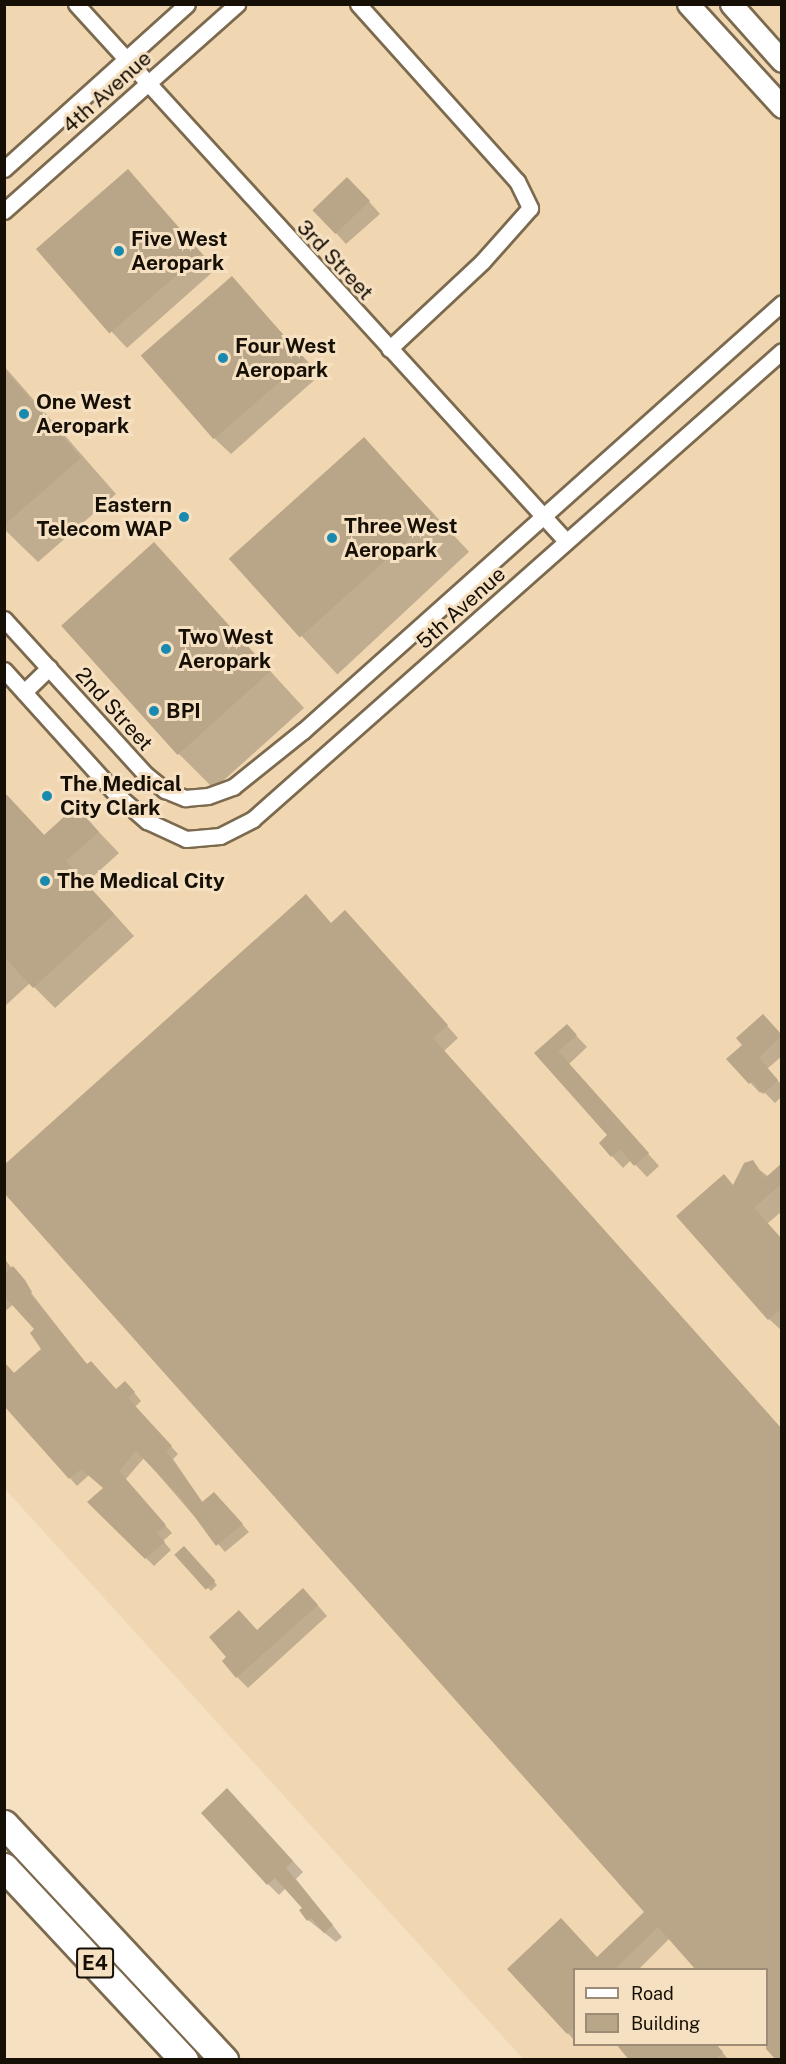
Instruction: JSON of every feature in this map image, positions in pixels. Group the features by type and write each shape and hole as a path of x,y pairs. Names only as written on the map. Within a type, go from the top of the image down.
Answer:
{"highway":[{"name":"E4","path":"4,1824 224,2060"},
{"name":"E4","path":"4,1867 184,2060"}],"main road":[{"path":"688,4 782,107"},
{"path":"731,4 782,61"}],"street":[{"name":"3rd Street","path":"76,4 566,542"},
{"name":"4th Avenue","path":"4,170 187,4"},
{"name":"4th Avenue","path":"4,211 237,4"},
{"path":"358,4 517,181 530,208 489,255 389,349"},
{"name":"5th Avenue","path":"208,796 233,786 303,731 782,303"},
{"name":"5th Avenue","path":"24,692 117,795 147,821 186,839 220,836 254,819 782,351"},
{"name":"2nd Street","path":"4,619 158,784 185,798 208,796"},
{"path":"4,670 24,692 49,668"}],"shaded area":[{"path":"5,5 781,5 781,2059 523,2059 5,1489"}],"building":[{"name":"Five West Aeropark","path":"128,169 201,254 109,334 36,249"},
{"path":"347,177 370,201 335,234 312,210"},
{"name":"Four West Aeropark","path":"232,276 305,360 214,439 141,355"},
{"name":"One West Aeropark","path":"4,369 81,458 4,525"},
{"name":"Three West Aeropark","path":"364,437 435,516 300,638 229,559"},
{"name":"Two West Aeropark","path":"154,542 270,671 178,755 61,626"},
{"name":"The Medical City","path":"4,792 44,835 76,806 99,832 66,861 114,914 33,988 4,957"},
{"path":"306,894 331,923 345,910 448,1025 433,1038 782,1429 782,2060 776,2060 766,2049 768,2046 768,1968 694,1968 658,1927 616,1968 573,1968 573,2028 567,2034 507,1969 561,1918 597,1957 644,1912 4,1193 4,1165"},
{"path":"763,1014 782,1035 759,1058 778,1080 763,1094 752,1081 749,1084 726,1059 742,1045 736,1038"},
{"path":"567,1024 577,1035 558,1051 649,1153 634,1166 620,1149 611,1157 599,1143 607,1135 534,1053"},
{"path":"753,1160 765,1178 782,1163 782,1183 754,1208 782,1239 782,1308 768,1320 676,1216 724,1174 733,1185 744,1163"},
{"path":"13,1266 25,1280 32,1292 30,1294 87,1364 91,1361 116,1389 125,1381 135,1392 128,1398 172,1446 166,1451 202,1502 214,1492 243,1524 216,1546 181,1498 136,1451 119,1471 166,1525 157,1533 165,1542 145,1559 87,1502 103,1488 81,1469 69,1479 4,1406 4,1362 14,1373 41,1349 30,1333 34,1329 4,1296 4,1274"},
{"path":"184,1546 215,1581 206,1590 174,1555"},
{"path":"303,1588 318,1605 236,1678 222,1661 226,1657 209,1637 239,1610 257,1630"},
{"path":"227,1788 293,1861 286,1868 333,1925 324,1933 311,1918 307,1921 299,1910 302,1908 275,1878 267,1885 201,1813"},
{"path":"618,2046 718,2046 723,2052 715,2060 629,2060"}],"place":[{"name":"Five West Aeropark","path":"119,251"},
{"name":"Four West Aeropark","path":"223,358"},
{"name":"One West Aeropark","path":"24,414"},
{"name":"Eastern Telecom WAP","path":"184,517"},
{"name":"Three West Aeropark","path":"332,538"},
{"name":"Two West Aeropark","path":"166,649"},
{"name":"BPI","path":"154,711"},
{"name":"The Medical City Clark","path":"47,796"},
{"name":"The Medical City","path":"45,881"}]}
